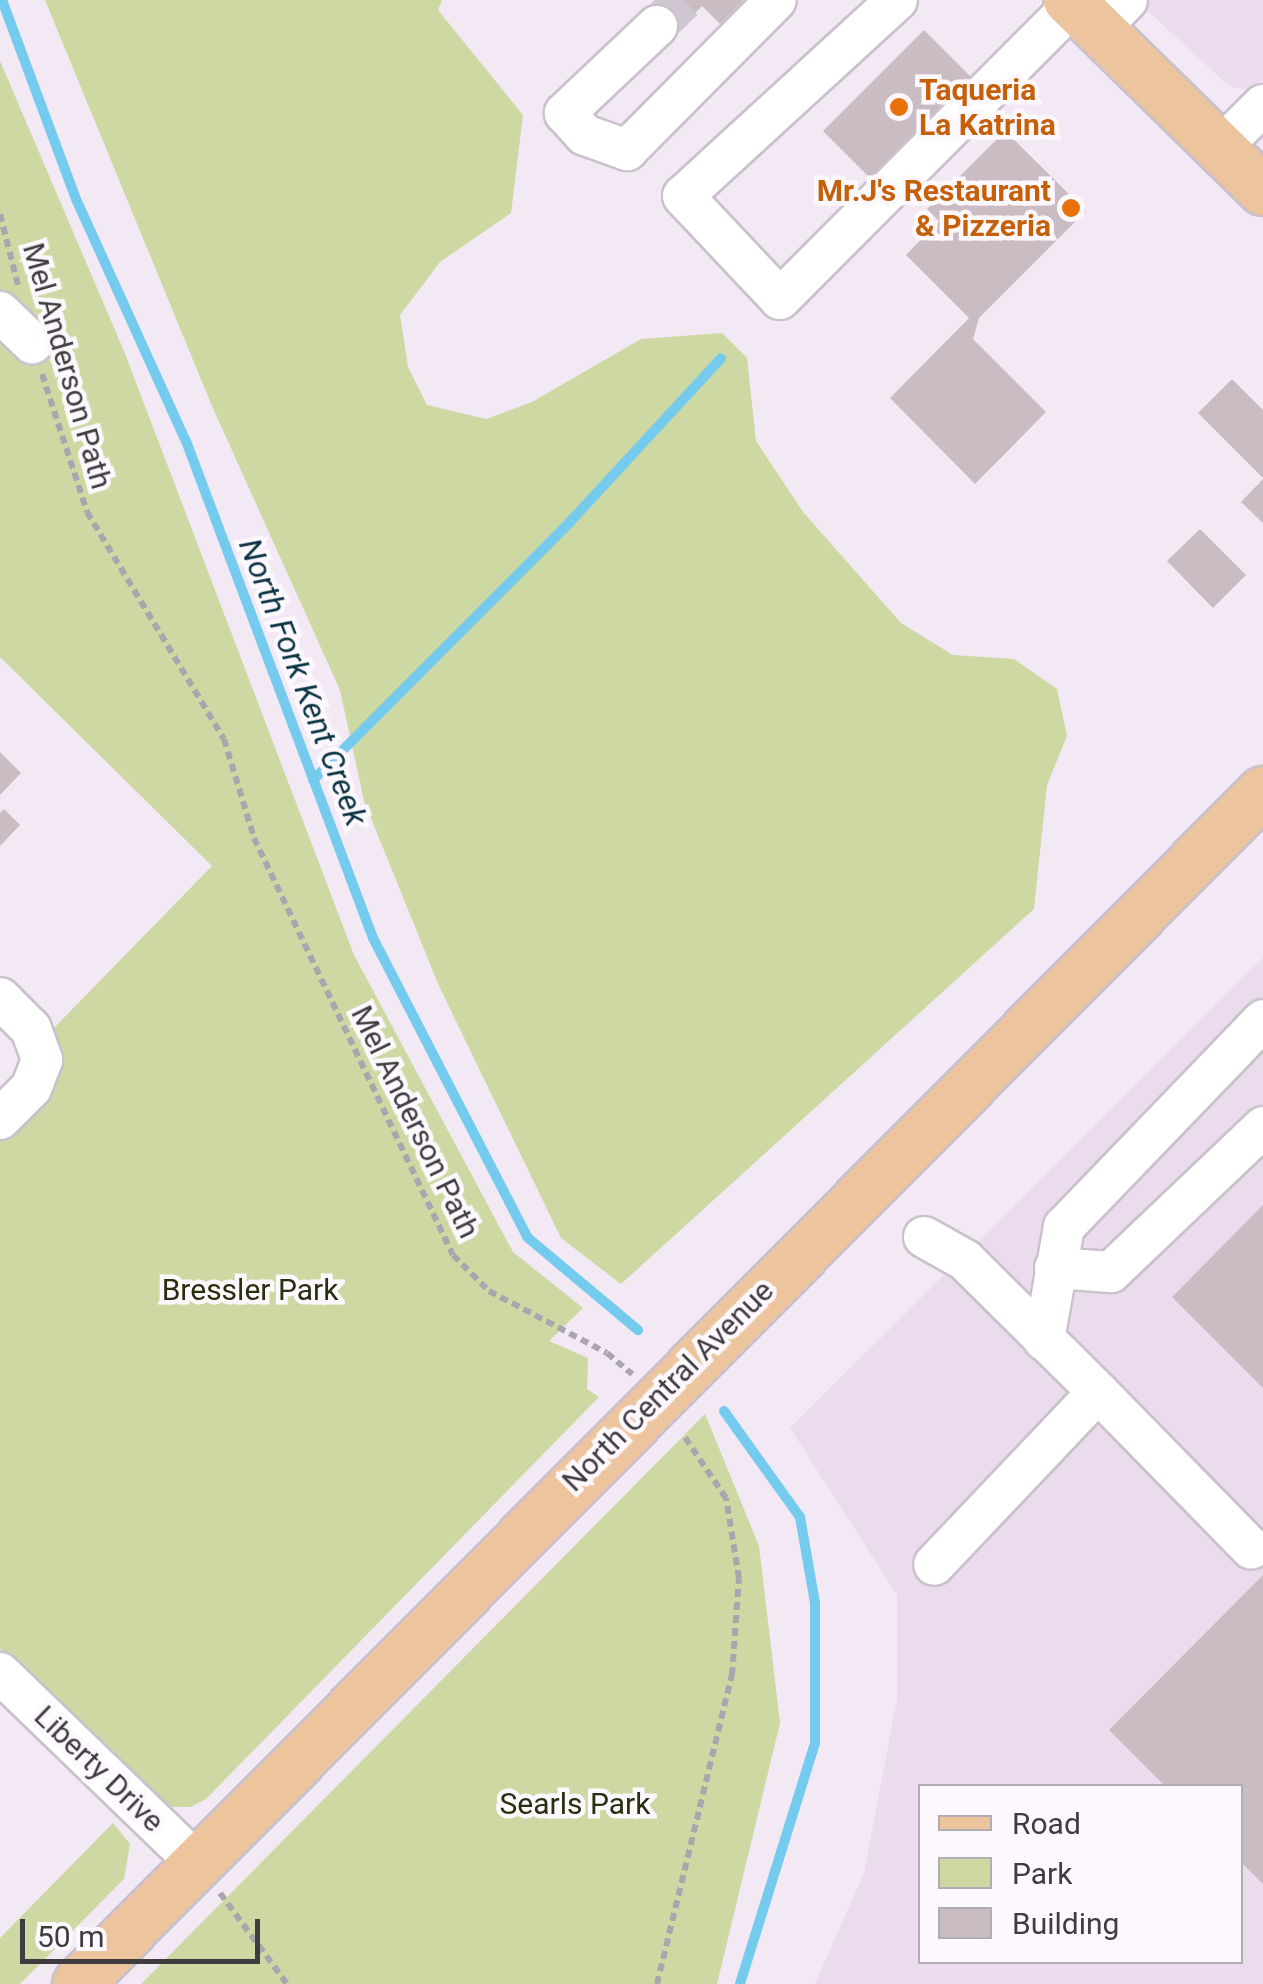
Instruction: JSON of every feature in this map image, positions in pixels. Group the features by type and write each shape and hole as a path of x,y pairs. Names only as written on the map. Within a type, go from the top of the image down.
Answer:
{"main road":[{"path":"1092,8 1263,190"},
{"name":"North Central Avenue","path":"78,1984 657,1396 1259,806"}],"street":[{"path":"657,26 565,113 585,135 627,150 776,0"},
{"path":"897,0 682,196 780,298 1092,8"},
{"path":"1220,148 1263,105"},
{"path":"0,312 32,343"},
{"path":"0,998 31,1029 42,1060 38,1078 0,1119"},
{"path":"1044,1340 1064,1227 1263,1020"},
{"path":"1055,1268 1111,1272 1263,1128"},
{"path":"924,1237 965,1260 1252,1548"},
{"path":"934,1565 1098,1392"},
{"name":"Liberty Drive","path":"0,1673 198,1864"}],"path":[{"name":"Mel Anderson Path","path":"0,214 32,343 87,512 224,739 254,838 452,1254 489,1291 607,1352 657,1396 726,1498 739,1578 732,1675 657,1984"},
{"path":"198,1864 287,1984"}],"shaded area":[{"path":"1136,0 1263,0 1263,81 1242,89 1229,86"},
{"path":"1263,958 1263,1984 815,1984 864,1873 897,1699 897,1595 790,1428"}],"green space":[{"path":"45,0 442,0 438,10 523,115 511,213 440,262 400,315 408,367 427,405 486,419 532,402 641,339 722,333 747,358 756,441 803,512 901,623 953,655 1014,659 1057,689 1067,736 1047,785 1034,909 621,1284 561,1238 439,986 364,801 340,690 212,406"},
{"name":"Bressler Park","path":"0,61 124,351 354,955 513,1252 583,1308 549,1341 588,1358 587,1389 599,1397 206,1799 191,1807 172,1807 149,1794 0,1649 0,1130 63,1067 49,1033 212,866 0,657"},
{"name":"Searls Park","path":"705,1414 759,1546 780,1723 717,1984 141,1984"},
{"path":"113,1823 130,1844 124,1879 20,1984 0,1984 0,1938"}],"building":[{"path":"655,0 744,0 720,24 702,6 670,39 643,12"},
{"name":"Taqueria La Katrina","path":"924,30 976,82 875,183 823,131"},
{"path":"1005,131 1086,211 979,318 973,339 1046,412 975,484 890,398 969,318 906,255 939,221 927,209"},
{"path":"1232,379 1263,410 1263,478 1198,413"},
{"path":"1263,479 1263,523 1241,502"},
{"path":"1200,529 1246,575 1213,608 1167,561"},
{"path":"0,752 21,773 0,795"},
{"path":"4,809 20,825 0,846 0,813"},
{"path":"1263,1205 1263,1388 1172,1297"},
{"path":"1263,1575 1263,1884 1243,1864 1243,1784 1163,1784 1109,1730"}],"waterway":[{"name":"North Fork Kent Creek","path":"2,0 76,199 186,441 373,938 527,1237 638,1330"},
{"path":"313,780 569,523 721,358"},
{"name":"North Fork Kent Creek","path":"724,1411 800,1517 815,1603 815,1743 740,1984"}],"tunnel":[{"path":"657,26 684,0"}],"place":[{"name":"Taqueria La Katrina","path":"899,107"},
{"name":"Mr.J's Restaurant & Pizzeria","path":"1071,208"}]}
